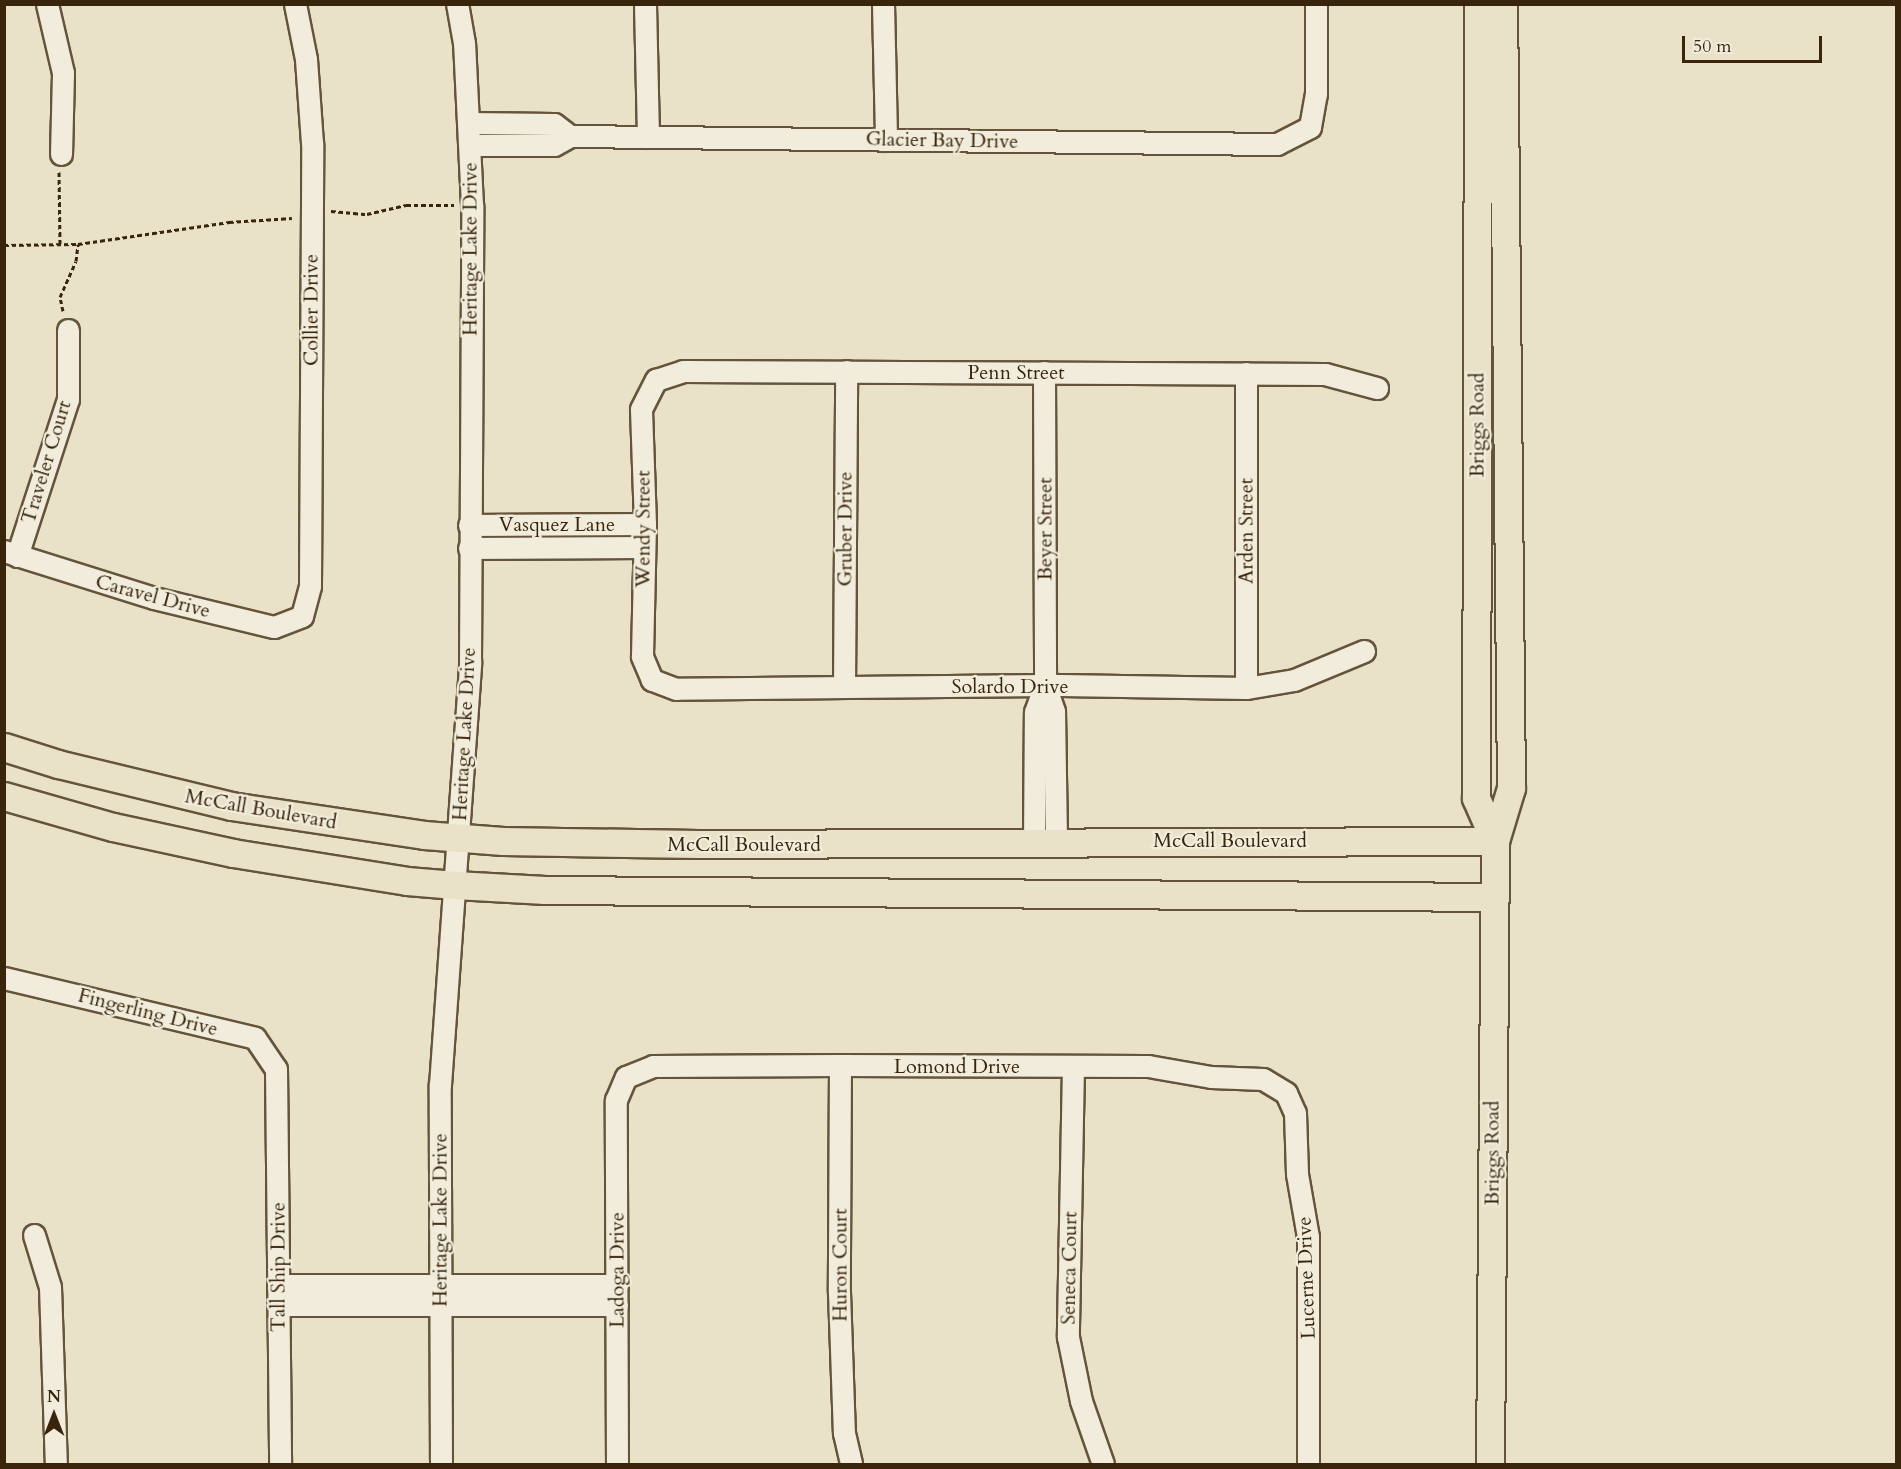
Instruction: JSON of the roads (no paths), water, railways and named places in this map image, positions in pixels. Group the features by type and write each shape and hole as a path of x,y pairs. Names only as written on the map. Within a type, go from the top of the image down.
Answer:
{"main road":[{"name":"Briggs Road","path":"1479,4 1476,798 1495,841"},
{"name":"Briggs Road","path":"1490,1464 1495,841 1511,788 1503,4"},
{"name":"McCall Boulevard","path":"4,747 58,764 231,806 458,837 566,844 1495,841"},
{"path":"4,796 113,827 233,853 407,881 455,885 545,890 1494,897"}],"street":[{"path":"47,4 63,72 61,154"},
{"name":"Collier Drive","path":"295,4 306,59 312,214 310,586 302,616"},
{"name":"Heritage Lake Drive","path":"441,1464 440,1085 470,662 470,145 457,4"},
{"path":"645,4 648,137"},
{"path":"883,4 886,140"},
{"name":"Glacier Bay Drive","path":"470,145 554,145 570,136 1277,144 1310,127 1316,94 1316,4"},
{"name":"Glacier Bay Drive","path":"469,123 554,124 570,136"},
{"name":"Traveler Court","path":"11,554 68,399 68,330"},
{"name":"Penn Street","path":"656,380 683,370 1246,373 1325,374 1377,388"},
{"name":"Gruber Drive","path":"844,687 846,371"},
{"name":"Beyer Street","path":"1044,372 1045,685 1054,711 1045,843"},
{"name":"Arden Street","path":"1246,373 1246,688"},
{"name":"Wendy Street","path":"651,680 642,656 645,524 641,409 656,380"},
{"name":"Vasquez Lane","path":"470,525 645,524"},
{"name":"Vasquez Lane","path":"469,548 645,547"},
{"name":"Caravel Drive","path":"11,554 154,598 274,627 302,616"},
{"name":"Solardo Drive","path":"651,680 676,689 1045,685 1246,688 1294,680 1364,651"},
{"name":"Fingerling Drive","path":"4,978 255,1038 276,1069"},
{"name":"Huron Court","path":"840,1065 839,1292 844,1433 851,1464"},
{"name":"Lomond Drive","path":"626,1077 653,1066 1148,1066 1211,1077 1263,1079 1286,1093"},
{"name":"Seneca Court","path":"1073,1066 1068,1337 1081,1401 1104,1464"},
{"name":"Tall Ship Drive","path":"276,1069 280,1464"},
{"name":"Ladoga Drive","path":"617,1464 616,1100 626,1077"},
{"name":"Lucerne Drive","path":"1286,1093 1295,1113 1297,1174 1308,1237 1308,1464"},
{"path":"34,1235 50,1287 56,1464"},
{"path":"278,1295 617,1295"}]}
